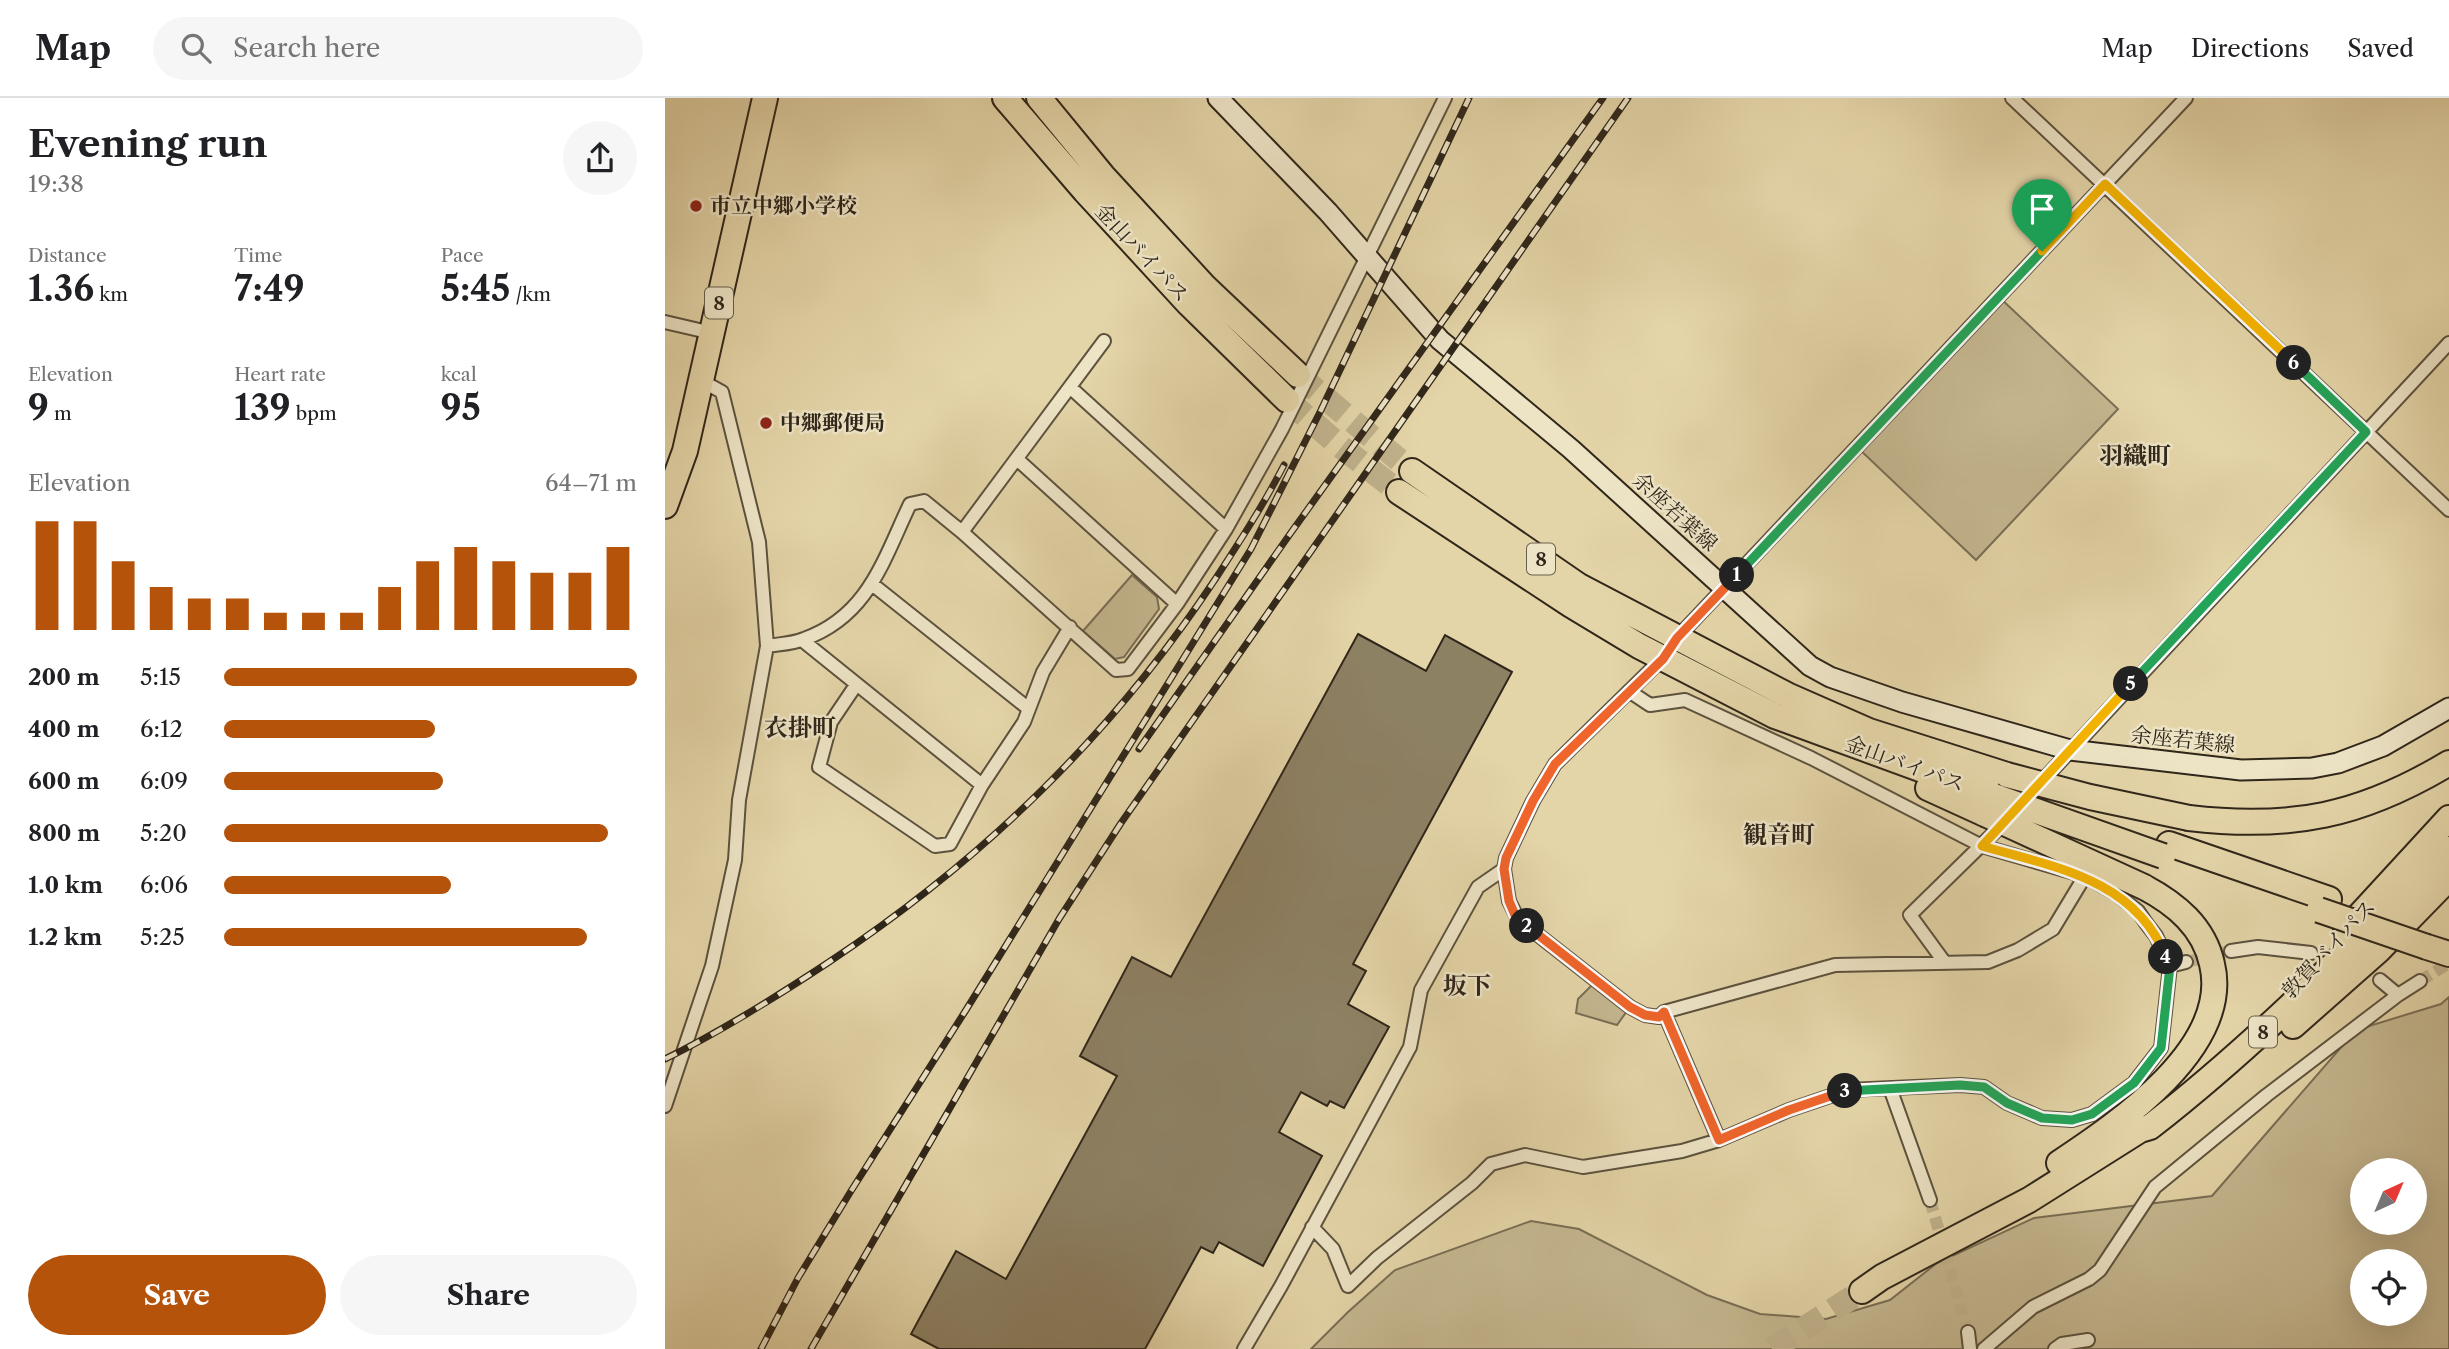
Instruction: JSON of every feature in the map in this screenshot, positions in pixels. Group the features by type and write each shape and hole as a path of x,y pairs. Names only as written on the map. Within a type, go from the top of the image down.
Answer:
{"highway":[{"name":"8","path":"665,506 685,450 702,381 765,98"},
{"name":"金山バイパス","path":"1005,98 1085,191 1189,304 1287,400"},
{"name":"金山バイパス","path":"1039,98 1103,176 1205,287 1298,375"},
{"name":"金山バイパス","path":"1406,481 1579,586 1775,716 2440,944"},
{"name":"金山バイパス","path":"1670,648 1787,695 1942,763 1997,792 2090,797 2189,818 2248,823 2279,822 2339,813 2395,793 2449,763"},
{"name":"敦賀バイパス","path":"1997,792 2160,895 2185,915 2196,928 2210,954 2215,983 2214,999 2208,1021 2197,1043 2153,1091 2101,1133 1872,1284 2029,1200 2140,1130 2150,1127 2245,1049 2321,978 2449,849"},
{"name":"敦賀バイパス","path":"2140,1130 2145,1122 2223,1059 2282,1000 2449,818"},
{"path":"2029,1200 2068,1191 2148,1143 2332,993 2379,950 2449,878"}],"main road":[{"name":"余座若葉線","path":"1219,98 1368,256 1440,340 1571,449 1810,666 1830,677 1902,702 2070,750 2241,770 2312,768 2360,757 2449,708"}],"street":[{"path":"767,646 802,640 825,630 850,613 872,584 910,504 924,501 1116,670 1128,669 1177,604 1226,529 1282,429 1445,98"},
{"path":"2012,98 2449,510"},
{"path":"2085,876 2053,929 2018,950 1988,962 1835,965 1664,1012 1659,1017 1645,1015 1630,1007 1523,923 1515,915 1509,901 1504,869 1506,858 1520,828 1555,764 1670,648 2186,98"},
{"path":"665,322 712,333"},
{"path":"962,532 1104,341"},
{"path":"1945,963 1910,915 1982,846 2449,343"},
{"path":"665,1106 712,966 735,860 739,800 767,646 759,542 722,392 702,381"},
{"path":"1071,388 1226,529"},
{"path":"1018,460 1177,604"},
{"path":"872,584 1029,709"},
{"path":"856,685 831,722 819,767 935,846 950,844 982,785 1024,722 1043,672 1070,627"},
{"path":"802,640 982,785"},
{"path":"1312,1227 1333,1249 1348,1286 1377,1258 1491,1164 1525,1155 1583,1167 1682,1151 1719,1140 1789,1110 1848,1090 1960,1085 1984,1087 2007,1103 2042,1118 2072,1120 2092,1114 2134,1083 2161,1048 2170,966 2156,936 2138,911 2115,893 2085,876 1982,846 1811,758 1685,700 1650,705 1629,691"},
{"path":"1244,1349 1410,1047 1421,990 1478,887 1504,869"},
{"path":"2231,951 2258,947 2311,953"},
{"path":"2170,966 2186,962"},
{"path":"2380,980 2398,995"},
{"path":"1984,1349 2033,1307 2089,1279 2100,1270 2155,1187 2267,1095 2420,981"},
{"path":"1664,1012 1719,1140"},
{"path":"1890,1088 1930,1200"},
{"path":"1968,1332 1970,1349"},
{"path":"2055,1349 2062,1344 2088,1340"}],"shaded area":[{"path":"2000,298 2118,409 1976,560 1858,448"},
{"path":"1132,575 1157,597 1159,609 1124,657 1115,659 1083,631"},
{"path":"1592,985 1627,1011 1617,1025 1576,1013 1578,999"},
{"path":"2449,997 2449,1349 1311,1349 1395,1270 1531,1221 1579,1229 1707,1295 1760,1314 1826,1319 1890,1300 1937,1263 2034,1218 2212,1196 2356,1030 2441,1004"}],"building":[{"path":"1358,634 1426,671 1445,635 1512,672 1353,964 1366,971 1348,1004 1389,1027 1344,1108 1330,1101 1327,1106 1301,1092 1279,1132 1322,1156 1263,1266 1219,1242 1213,1253 1201,1247 1145,1349 939,1349 911,1334 956,1251 1006,1279 1117,1076 1080,1056 1132,957 1171,977"}],"tunnel":[{"path":"1298,375 1412,471"},
{"path":"1287,400 1399,492"},
{"path":"2186,962 2231,951"},
{"path":"2420,981 2449,963"},
{"path":"1930,1200 1968,1332"},
{"path":"1772,1349 1862,1291"}],"railway":[{"path":"761,1349 798,1278 851,1191 1251,549 1321,410 1469,98"},
{"path":"1139,749 1603,98"},
{"path":"811,1349 1059,919 1121,823 1628,98"},
{"path":"665,1059 769,1001 886,922 941,880 1042,790 1134,690 1176,635 1234,550 1284,465"}],"place":[{"name":"市立中郷小学校","path":"696,206"},
{"name":"中郷郵便局","path":"766,423"}],"district":[{"name":"羽織町","path":"2135,456"},
{"name":"衣掛町","path":"800,728"},
{"name":"観音町","path":"1779,835"},
{"name":"坂下","path":"1467,986"}],"route":[{"path":"2105,184 2366,432 1982,846 2085,876 2115,893 2138,911 2156,936 2170,966 2161,1048 2134,1083 2092,1114 2072,1120 2042,1118 2007,1103 1984,1087 1960,1085 1848,1090 1789,1110 1719,1140 1664,1012 1659,1017 1645,1015 1630,1007 1523,923 1515,915 1509,901 1504,869 1506,858 1533,801 1555,764 1663,659 1677,638 2042,251 2105,184"}]}
